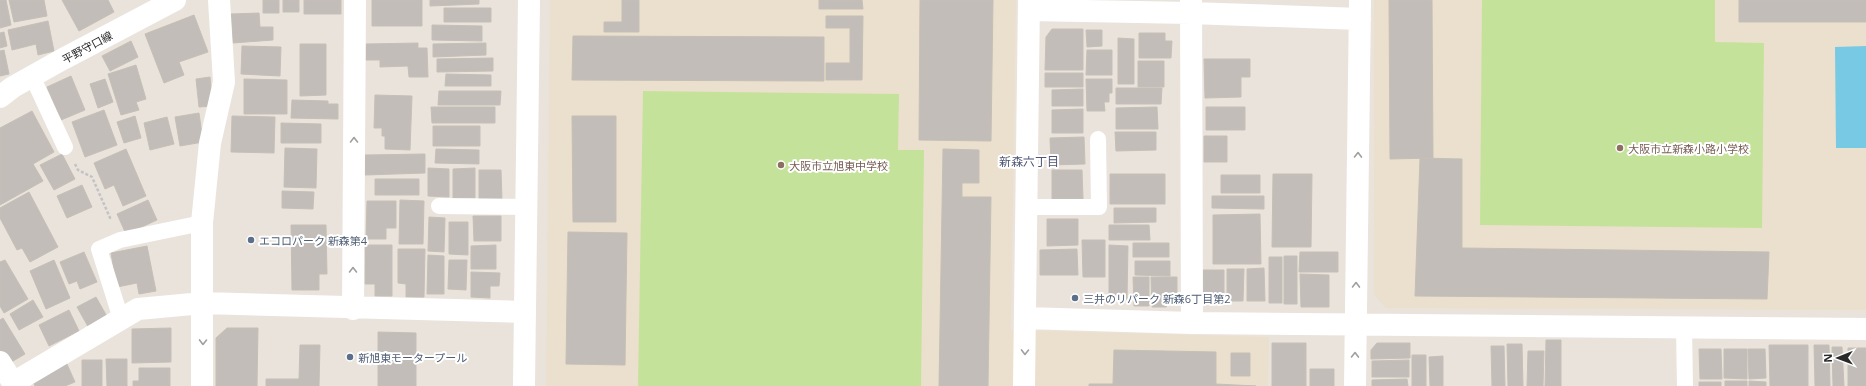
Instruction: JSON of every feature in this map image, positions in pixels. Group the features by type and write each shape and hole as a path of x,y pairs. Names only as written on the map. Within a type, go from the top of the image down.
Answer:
{"street":[{"name":"平野守口線","path":"0,97 13,87 32,76 175,0"},
{"path":"202,386 202,223 210,143 224,82 219,0"},
{"path":"353,309 355,0"},
{"path":"524,386 529,0"},
{"path":"1024,386 1029,5 1191,6 1360,10 1355,386"},
{"path":"1191,6 1192,323"},
{"path":"0,362 14,385 138,309 203,304 353,309 525,312"},
{"path":"1025,318 1192,323 1866,329"}],"lane":[{"path":"32,76 65,147"},
{"path":"1027,207 1099,207 1098,139"},
{"path":"439,206 526,207"},
{"path":"121,319 99,249 120,240 202,223"},
{"path":"1684,328 1685,386"}],"path":[{"path":"65,147 78,170 92,177 120,240"}],"shaded area":[{"name":"大阪市立旭東中学校","path":"550,0 1016,0 1011,330 1269,337 1268,386 546,386"},
{"name":"大阪市立新森小路小学校","path":"1374,0 1866,0 1866,310 1386,308 1374,295"}],"green space":[{"path":"1482,0 1715,0 1715,42 1764,43 1762,228 1480,225"},
{"path":"643,91 899,94 898,150 924,150 921,386 638,386"}],"water":[{"path":"1866,46 1866,148 1836,148 1835,47"}],"building":[{"path":"0,0 6,0 11,25 0,28"},
{"path":"9,0 44,0 47,16 14,22"},
{"path":"62,0 108,0 114,12 79,31"},
{"path":"263,0 279,0 279,13 263,13"},
{"path":"283,0 299,0 299,12 283,12"},
{"path":"304,0 341,0 341,14 304,14"},
{"path":"372,0 422,0 422,26 372,26"},
{"path":"430,0 479,0 479,4 430,6"},
{"path":"622,0 639,0 639,32 604,32 604,22 622,22"},
{"path":"819,0 862,0 863,9 819,9"},
{"path":"920,0 993,0 991,141 919,140"},
{"path":"1389,0 1432,0 1433,158 1390,159"},
{"path":"1739,0 1866,0 1866,22 1739,22"},
{"path":"444,8 491,8 491,22 444,22"},
{"path":"259,13 260,27 273,27 273,40 233,43 231,14"},
{"path":"194,15 208,52 179,62 184,75 164,83 145,34"},
{"path":"826,16 863,16 862,80 826,80 826,63 850,63 850,28 826,28"},
{"path":"48,21 54,51 38,55 36,44 12,50 8,30"},
{"path":"432,25 482,26 482,41 432,40"},
{"path":"1052,29 1083,29 1083,70 1045,70 1046,37"},
{"path":"1086,30 1102,30 1102,46 1087,47"},
{"path":"4,32 7,46 0,48 0,33"},
{"path":"1139,33 1165,33 1165,41 1172,41 1171,58 1139,58"},
{"path":"573,36 824,37 824,81 572,80"},
{"path":"1118,38 1134,39 1134,84 1118,84"},
{"path":"131,41 138,57 110,71 102,56"},
{"path":"418,43 418,48 427,48 428,77 409,77 408,66 380,67 380,60 366,60 366,44"},
{"path":"486,43 486,55 433,57 433,44"},
{"path":"300,44 326,44 326,95 300,96"},
{"path":"242,46 281,47 280,76 241,74"},
{"path":"4,50 9,74 0,76 0,51"},
{"path":"1087,50 1112,50 1112,75 1086,75"},
{"path":"493,58 493,71 437,72 437,59"},
{"path":"1204,59 1250,59 1250,77 1241,77 1241,97 1205,98"},
{"path":"1138,61 1164,61 1164,87 1138,87"},
{"path":"136,65 146,99 136,102 139,110 121,115 108,74"},
{"path":"1045,73 1083,73 1083,87 1045,87"},
{"path":"446,74 491,75 491,86 445,86"},
{"path":"71,76 85,110 61,120 47,87"},
{"path":"210,77 213,106 199,107 196,79"},
{"path":"105,79 113,102 98,108 90,84"},
{"path":"244,79 287,80 287,114 244,114"},
{"path":"1086,79 1112,79 1112,93 1109,93 1109,102 1104,102 1105,111 1087,111"},
{"path":"1116,88 1162,88 1161,104 1116,104"},
{"path":"1083,89 1083,106 1052,106 1052,90"},
{"path":"439,91 501,91 500,105 438,105"},
{"path":"375,95 412,96 410,150 385,149 385,136 382,136 382,128 374,128"},
{"path":"292,100 328,101 328,104 338,104 338,119 291,118"},
{"path":"431,107 495,107 495,123 432,123"},
{"path":"1157,107 1158,129 1116,129 1116,108"},
{"path":"1206,107 1245,107 1245,130 1206,130"},
{"path":"1083,109 1083,133 1052,133 1052,110"},
{"path":"104,110 117,145 85,157 72,122"},
{"path":"32,111 54,152 33,164 43,181 0,205 0,128"},
{"path":"199,113 203,142 180,146 175,117"},
{"path":"135,116 141,138 124,143 117,122"},
{"path":"232,116 275,117 274,153 231,152"},
{"path":"572,116 616,116 616,222 573,222"},
{"path":"167,117 174,144 150,150 144,123"},
{"path":"281,123 321,124 321,143 281,143"},
{"path":"433,126 480,126 480,146 433,146"},
{"path":"1115,132 1156,132 1156,150 1116,151"},
{"path":"1204,136 1227,136 1227,162 1204,162"},
{"path":"1084,137 1085,164 1051,165 1050,138"},
{"path":"285,148 317,149 316,188 284,187"},
{"path":"126,149 146,196 123,206 114,185 105,189 94,163"},
{"path":"436,149 479,150 479,164 435,163"},
{"path":"943,149 979,150 979,183 962,183 962,197 991,197 988,386 939,386"},
{"path":"62,154 75,179 54,190 40,165"},
{"path":"425,154 425,173 365,175 365,155"},
{"path":"1420,158 1462,159 1462,248 1769,252 1767,299 1415,296"},
{"path":"428,168 449,169 449,197 428,196"},
{"path":"475,168 475,198 453,198 453,169"},
{"path":"479,170 501,170 502,200 479,200"},
{"path":"1052,170 1082,170 1083,199 1052,199"},
{"path":"1110,174 1165,174 1165,204 1110,204"},
{"path":"1273,174 1312,174 1311,247 1272,247"},
{"path":"1221,175 1260,175 1260,193 1221,193"},
{"path":"375,179 419,179 419,195 375,195"},
{"path":"82,185 92,207 67,218 57,196"},
{"path":"282,191 314,192 313,209 282,208"},
{"path":"29,192 58,247 30,262 22,248 17,250 0,218 0,208"},
{"path":"1212,196 1264,196 1264,209 1212,208"},
{"path":"148,200 157,220 126,234 117,214"},
{"path":"400,200 424,201 423,244 399,244"},
{"path":"367,201 396,201 396,228 386,228 386,239 366,239"},
{"path":"1114,208 1156,208 1156,222 1114,223"},
{"path":"1260,214 1261,264 1213,264 1213,215"},
{"path":"473,216 501,216 501,241 474,241"},
{"path":"429,217 445,218 444,252 428,251"},
{"path":"1047,219 1078,219 1078,245 1047,246"},
{"path":"449,222 468,222 468,255 449,254"},
{"path":"291,225 326,225 327,274 319,274 319,290 292,290"},
{"path":"1109,225 1149,225 1150,240 1109,240"},
{"path":"568,232 627,233 625,365 566,364"},
{"path":"1082,240 1105,240 1105,277 1083,277"},
{"path":"1133,243 1169,243 1169,257 1133,257"},
{"path":"365,245 392,245 392,296 375,296 375,284 365,284"},
{"path":"496,245 496,269 471,269 471,246"},
{"path":"1109,245 1128,246 1127,299 1109,299"},
{"path":"147,246 156,291 139,294 137,283 117,287 111,253"},
{"path":"398,249 425,249 424,297 406,297 406,284 398,283"},
{"path":"1077,249 1078,275 1040,275 1040,250"},
{"path":"84,252 97,282 80,289 77,281 69,284 60,262"},
{"path":"1300,252 1338,252 1338,272 1299,272"},
{"path":"428,255 444,256 444,294 427,294"},
{"path":"1284,256 1297,256 1297,304 1284,304"},
{"path":"1269,257 1282,257 1282,303 1269,303"},
{"path":"5,260 28,299 4,313 0,306 0,262"},
{"path":"54,260 70,298 46,309 30,271"},
{"path":"449,260 467,260 466,290 448,289"},
{"path":"1135,261 1170,261 1170,276 1135,275"},
{"path":"1264,268 1265,301 1247,301 1247,269"},
{"path":"1227,269 1244,269 1243,301 1227,301"},
{"path":"1203,270 1224,270 1224,299 1203,299"},
{"path":"471,272 500,273 499,286 490,286 490,298 471,297"},
{"path":"1300,274 1329,275 1329,307 1301,307"},
{"path":"1133,277 1149,277 1149,306 1134,306"},
{"path":"1151,277 1177,277 1177,294 1166,307 1152,307"},
{"path":"96,297 109,320 90,330 77,307"},
{"path":"33,300 43,317 19,330 10,314"},
{"path":"69,310 79,331 49,346 39,325"},
{"path":"3,318 25,354 8,364 0,350 0,320"},
{"path":"171,328 171,362 132,363 132,329"},
{"path":"227,328 258,328 257,386 216,386 216,338"},
{"path":"378,332 416,333 416,386 378,386"},
{"path":"1546,340 1561,340 1561,386 1545,386"},
{"path":"1272,343 1306,343 1306,386 1272,386"},
{"path":"1377,343 1410,343 1410,358 1371,359 1371,350"},
{"path":"1507,344 1522,344 1523,386 1508,386"},
{"path":"300,345 320,345 319,386 266,386 266,379 299,379"},
{"path":"1769,345 1808,345 1808,386 1770,386"},
{"path":"1814,345 1829,345 1830,386 1815,386"},
{"path":"1491,346 1504,346 1505,386 1492,386"},
{"path":"1832,347 1842,347 1844,386 1833,386"},
{"path":"1848,348 1866,348 1866,386 1848,386"},
{"path":"1699,349 1721,349 1722,379 1700,379"},
{"path":"1724,349 1747,349 1747,379 1724,378"},
{"path":"1748,349 1765,349 1766,378 1749,379"},
{"path":"1114,350 1216,352 1216,384 1256,386 1089,386 1089,384 1113,384"},
{"path":"1528,351 1544,351 1543,386 1527,386"},
{"path":"1231,353 1250,353 1250,376 1231,376"},
{"path":"1412,355 1426,355 1426,386 1412,386"},
{"path":"1443,356 1443,386 1430,386 1429,357"},
{"path":"106,359 127,359 127,386 107,386"},
{"path":"82,360 102,360 102,386 82,386"},
{"path":"1409,360 1409,377 1372,377 1372,361"},
{"path":"66,362 75,382 65,386 35,386 31,377"},
{"path":"139,368 170,368 170,386 133,386 133,381 139,381"},
{"path":"1310,369 1334,369 1334,386 1310,386"},
{"path":"1407,379 1408,386 1372,386 1372,380"},
{"path":"1725,381 1747,381 1747,386 1725,386"},
{"path":"1749,381 1766,382 1766,386 1749,386"},
{"path":"1699,382 1721,382 1721,386 1699,386"}],"place":[{"name":"大阪市立新森小路小学校","path":"1620,148"},
{"name":"大阪市立旭東中学校","path":"781,165"},
{"name":"エコロパーク 新森第4","path":"251,240"},
{"name":"三井のリパーク 新森6丁目第2","path":"1075,298"},
{"name":"新旭東モータープール","path":"350,357"}],"district":[{"name":"新森六丁目","path":"1029,161"}]}
